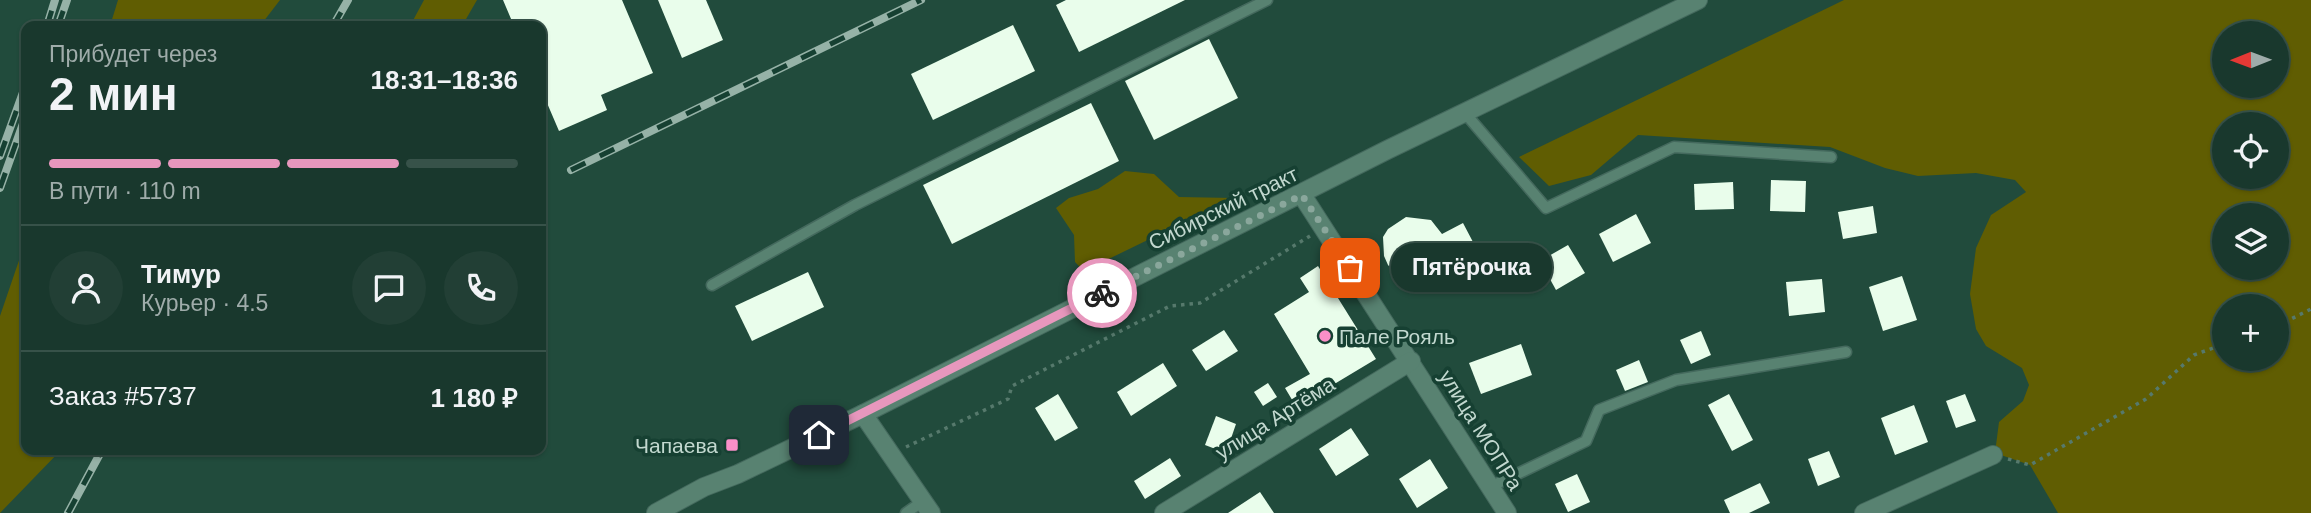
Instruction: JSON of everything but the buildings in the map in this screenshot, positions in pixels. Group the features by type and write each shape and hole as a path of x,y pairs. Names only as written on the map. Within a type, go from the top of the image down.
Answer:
{"main road":[{"name":"Сибирский тракт","path":"656,513 704,487 738,474 863,414 1201,243 1698,0"},
{"name":"улица МОПРа","path":"1302,195 1507,513"},
{"name":"улица Артёма","path":"1164,513 1410,361"},
{"path":"863,414 927,507"},
{"path":"1864,513 1993,455"}],"lane":[{"path":"712,285 855,205 1266,0"},
{"path":"1465,113 1546,208 1674,147 1831,157"},
{"path":"1490,487 1586,441 1600,410 1676,380 1846,352"},
{"path":"906,513 927,507"}],"path":[{"path":"891,454 1008,399 1012,386 1170,306 1200,303 1324,229"},
{"path":"2289,320 2311,309"},
{"path":"1993,455 2030,465 2146,399 2194,355 2212,348"}],"shaded area":[{"path":"118,0 280,0 264,21 112,21"},
{"path":"424,0 477,0 465,21 413,21"},
{"path":"1844,0 2311,0 2311,513 2058,513 2030,465 1995,453 1999,422 2023,401 2029,385 2022,368 1986,346 1976,329 1970,294 1976,248 1991,215 2026,192 2015,180 1976,173 1918,176 1885,168 1830,147 1638,135 1591,175 1549,186 1519,157"},
{"path":"1125,171 1154,174 1179,197 1234,198 1084,271 1075,262 1074,235 1056,208 1069,198 1098,189"},
{"path":"21,255 21,455 56,455 0,513 0,316"}],"railway":[{"path":"49,21 55,0"},
{"path":"60,21 67,0"},
{"path":"336,21 348,0"},
{"path":"571,170 921,0"},
{"path":"0,156 21,98"},
{"path":"0,188 21,129"},
{"path":"68,513 99,455"}],"way so far":[{"path":"1102,293 1302,195 1350,268"}],"place":[{"name":"Пятёрочка","path":"1350,268"},
{"name":"Пале Рояль","path":"1325,336"},
{"name":"Чапаева","path":"732,445"}],"route":[{"path":"819,435 1102,293"}]}
